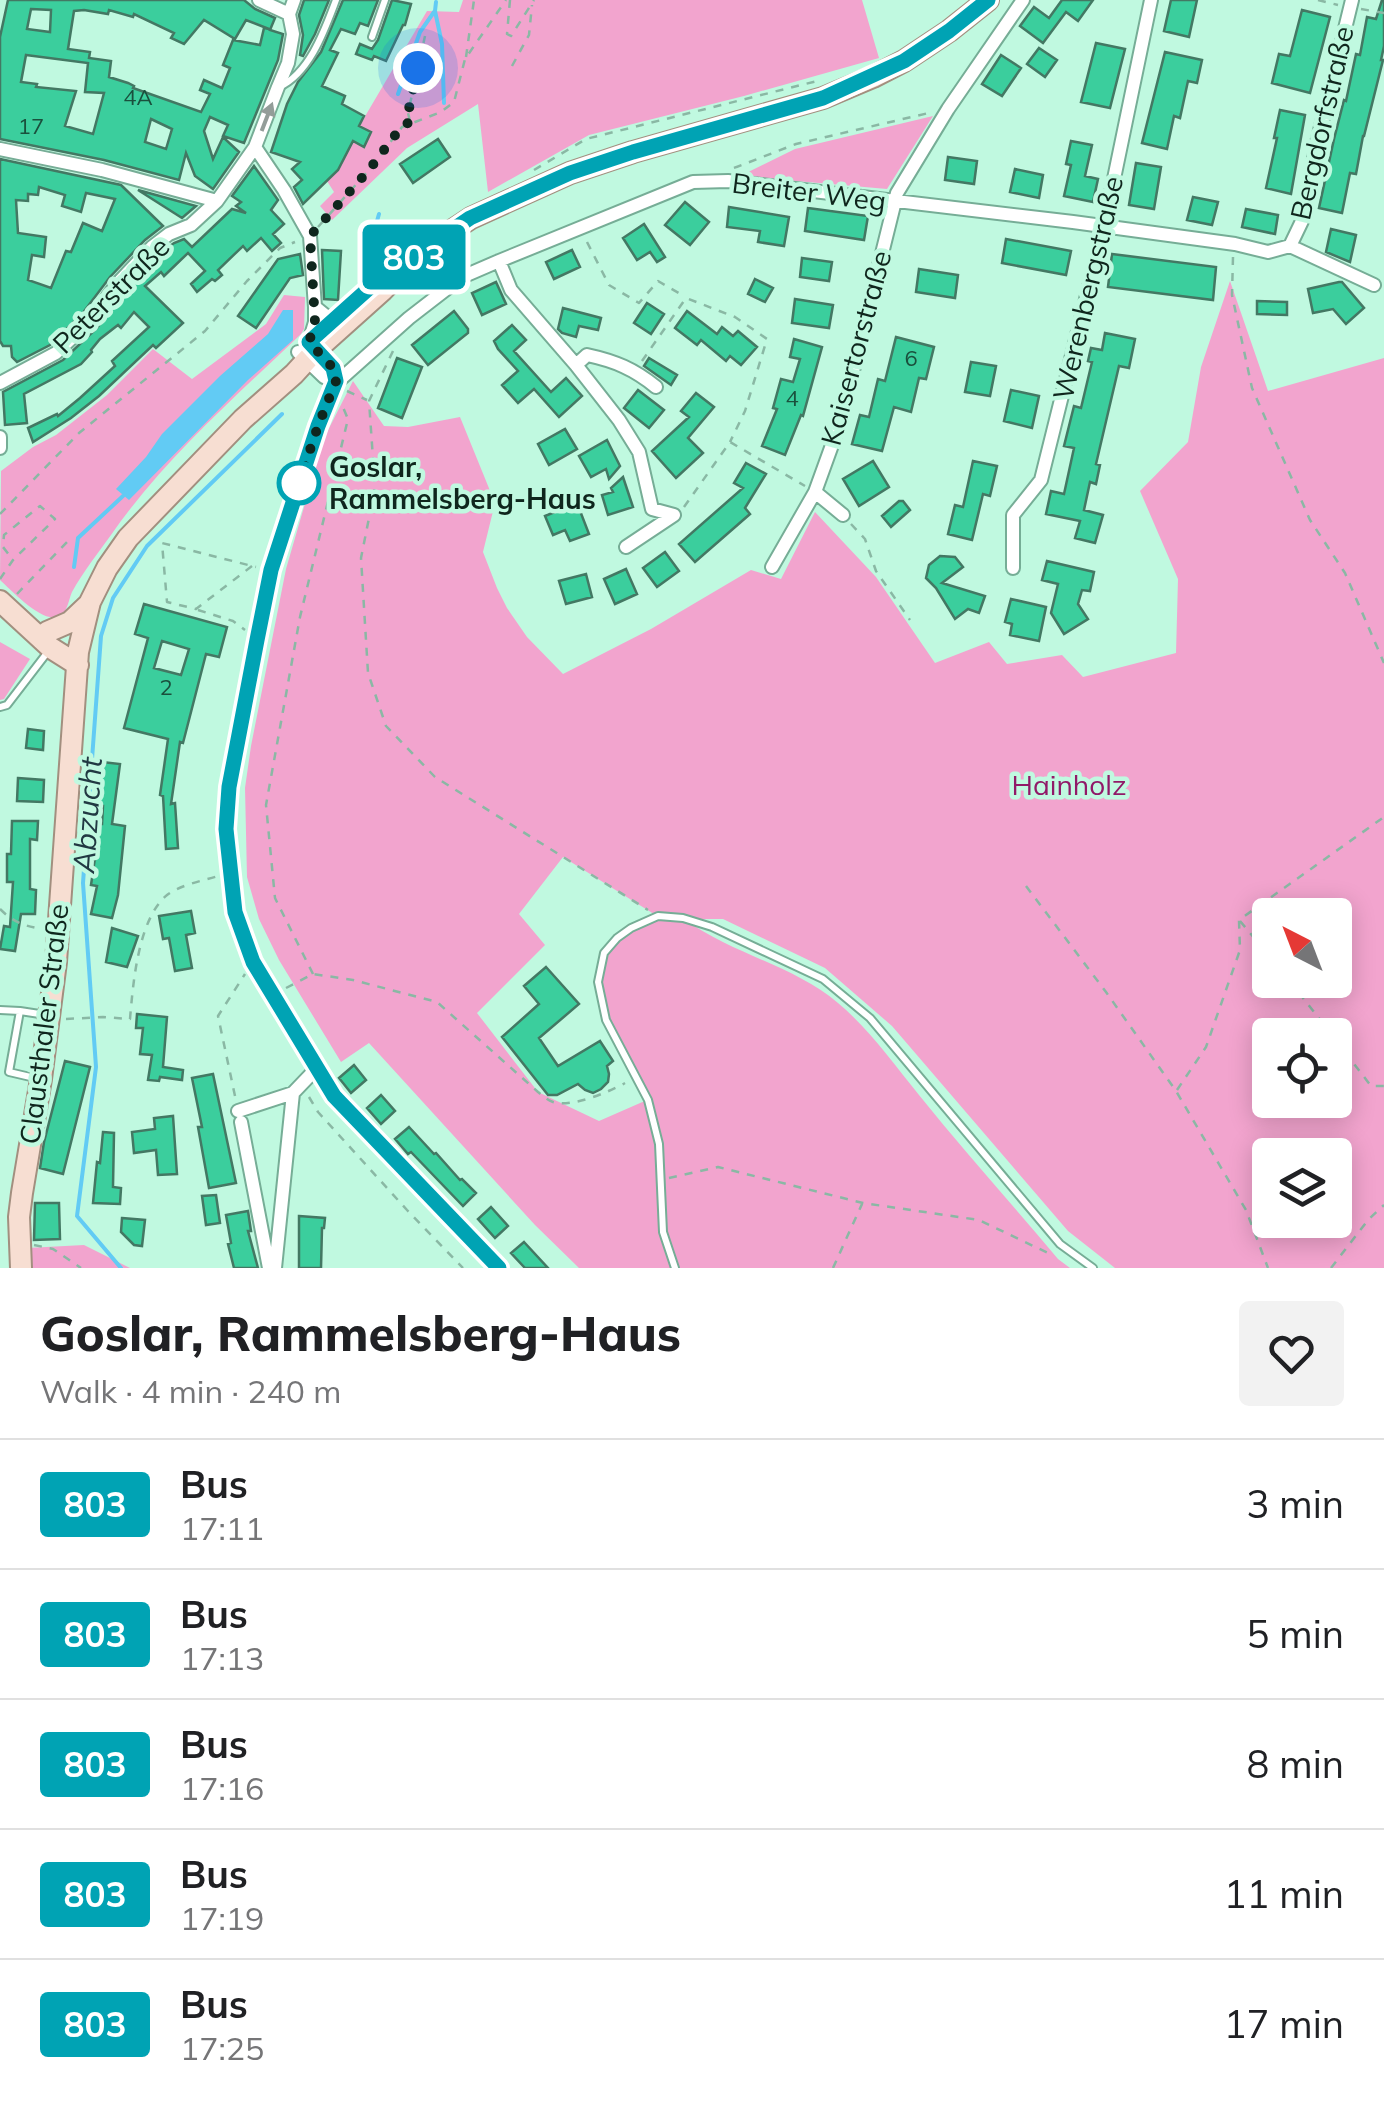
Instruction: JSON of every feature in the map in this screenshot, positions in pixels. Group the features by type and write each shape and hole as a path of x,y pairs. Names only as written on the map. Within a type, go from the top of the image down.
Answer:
{"main road":[{"name":"Clausthaler Straße","path":"21,1268 24,1178 50,1015 58,931 78,659 90,602 128,538 243,419 294,374 307,351 335,318 376,282 470,218 570,173 823,98 904,61 988,0"},
{"name":"Clausthaler Straße","path":"307,351 383,290 419,254"},
{"path":"41,635 70,622 90,602"},
{"path":"3,603 78,659"}],"street":[{"path":"259,0 289,14"},
{"name":"Peterstraße","path":"0,383 56,353 90,321 116,284 152,247 191,225 217,201 255,147 288,63 293,34 289,14 294,0"},
{"name":"Kaisertorstraße","path":"772,567 815,492 840,422 897,193 948,109 1023,0"},
{"name":"Werenbergstraße","path":"1012,568 1013,515 1041,480 1104,228 1151,0"},
{"name":"Bergdorfstraße","path":"1290,246 1302,221 1350,4"},
{"path":"255,147 310,236 315,322 307,351 333,368 335,383 271,570 229,787 226,829 235,912 253,962 271,996 334,1096 499,1268"},
{"path":"0,149 102,170 217,201"},
{"name":"Breiter Weg","path":"335,383 462,277 693,182 728,181 1235,244 1268,252 1290,246 1374,285"},
{"path":"499,261 510,290 619,420 638,452 652,509 674,515 626,547"},
{"path":"315,307 335,318"},
{"path":"576,365 588,354 637,371 656,387"},
{"path":"0,437 0,448"},
{"path":"815,492 843,515"},
{"path":"272,1268 240,1117 297,1088 316,1070"},
{"path":"272,1268 297,1088"}],"lane":[{"path":"278,87 302,68 336,0"},
{"path":"372,37 385,0"},
{"path":"0,707 7,705 41,635"},
{"path":"675,1268 663,1232 659,1144 648,1100 606,1020 598,982 604,953 616,938 658,916 712,927 823,979 870,1018 1060,1244 1092,1268"},
{"path":"0,1010 50,1015"},
{"path":"20,1012 5,1071 41,1079"}],"path":[{"path":"0,514 79,433 205,331 280,248 310,236 402,126 441,112 454,102 466,58 474,0"},
{"path":"466,58 508,0"},
{"path":"508,0 507,34 511,36 533,2"},
{"path":"1318,0 1384,13"},
{"path":"512,66 529,35 533,2"},
{"path":"410,122 408,113 425,36"},
{"path":"726,170 796,144 948,109"},
{"path":"580,227 609,284 639,302 658,280 686,298 735,317 767,339 745,411 730,442 687,505"},
{"path":"1235,244 1232,295 1252,388 1310,520 1345,573 1384,662"},
{"path":"641,362 686,298"},
{"path":"393,351 369,401 375,488 361,558 368,673 386,726 435,777 658,916"},
{"path":"335,383 369,401"},
{"path":"313,974 275,898 266,806 300,617 348,420 335,383"},
{"path":"730,442 815,492"},
{"path":"0,579 12,560 54,519 40,506 2,534 3,547 12,560"},
{"path":"843,515 865,539 876,571 910,620"},
{"path":"3,603 68,541"},
{"path":"257,640 233,621 167,602 162,543 271,570"},
{"path":"196,609 252,566"},
{"path":"1240,920 1384,816"},
{"path":"50,1015 130,1020 146,923 171,892 229,872"},
{"path":"1026,886 1176,1092 1246,1210 1268,1268"},
{"path":"0,909 22,925 58,931"},
{"path":"1240,920 1252,934"},
{"path":"1176,1092 1206,1047 1240,950 1240,920"},
{"path":"240,1117 218,1016 253,962"},
{"path":"271,996 313,974 437,1002 555,1103 609,1092 636,1077"},
{"path":"1303,998 1319,1018"},
{"path":"1352,1062 1370,1086 1384,1086"},
{"path":"297,1088 463,1268"},
{"path":"660,1180 718,1166 863,1202 979,1220 1048,1253 1060,1244"},
{"path":"833,1268 863,1202"},
{"path":"1331,1268 1384,1205"},
{"path":"20,1241 53,1249 81,1268"}],"green space":[{"path":"463,0 862,0 879,58 589,135 488,192 478,104 407,148 332,220 320,206 334,192 327,181 427,11 459,12"},
{"path":"933,116 887,189 740,176 795,149"},
{"name":"Hainholz","path":"1230,281 1268,391 1384,358 1384,1268 1115,1268 1068,1231 892,1026 825,968 723,919 684,919 722,942 802,979 850,1013 1058,1259 1070,1268 579,1268 369,1043 341,1062 279,960 259,919 247,877 245,788 286,569 324,438 353,381 384,426 408,427 460,417 495,503 483,552 497,588 527,637 563,674 651,629 751,570 781,579 815,512 876,577 935,663 989,642 1007,664 1062,655 1083,677 1176,653 1178,579 1140,491 1188,442 1201,367","holes":["563,857 657,916 615,940 603,956 599,976 607,1020 647,1100 599,1121 538,1092 477,1013 545,945 519,914"]},
{"path":"284,295 305,297 301,334 153,481 86,570 63,613 49,617 26,604 0,580 1,471 107,395 153,349 192,379 266,324"},
{"path":"0,642 30,659 0,700"},
{"path":"84,1245 130,1268 29,1268 27,1248"}],"water":[{"path":"283,310 293,310 293,340 129,500 116,489 162,434 268,334"}],"building":[{"path":"8,0 244,0 275,18 270,30 283,34 278,60 244,143 223,136 228,125 210,117 204,131 213,159 223,137 239,152 213,189 195,176 186,153 179,180 0,139 0,37","holes":["31,9 51,10 50,32 27,29","109,10 133,17 134,14 174,33 171,38 184,44 204,20 235,39 246,20 269,29 264,28 260,45 233,40 223,65 230,68 222,88 204,80 200,90 210,94 201,112 109,77 111,61 89,58 90,52 68,49 74,11 108,14","26,55 88,63 85,92 104,93 93,134 65,126 76,91 21,82","151,119 172,129 166,149 145,142"]},
{"path":"304,0 329,0 303,56 299,15"},
{"path":"343,0 378,0 368,26 360,23 355,34 341,29 330,50 338,53 322,86 345,96 342,104 364,116 359,126 371,132 364,147 353,141 338,170 303,204 294,187 302,180 292,169 300,162 271,152 287,104 321,52"},
{"path":"392,0 411,4 386,61 356,54 360,44 372,49 378,40"},
{"path":"1062,0 1093,0 1078,21 1066,12 1043,43 1020,26 1034,7 1049,18"},
{"path":"1171,0 1197,0 1189,37 1164,31"},
{"path":"1382,0 1383,60 1356,174 1350,173 1342,213 1319,208 1367,17 1376,19"},
{"path":"1302,10 1330,17 1310,93 1272,83 1279,54 1290,56"},
{"path":"1096,43 1125,49 1110,108 1081,102"},
{"path":"1039,48 1057,60 1045,77 1027,64"},
{"path":"1165,52 1202,60 1197,83 1188,81 1180,118 1174,116 1167,149 1142,143"},
{"path":"1001,55 1021,68 1002,96 982,84"},
{"path":"1280,110 1305,115 1291,194 1266,188"},
{"path":"438,139 450,157 413,183 400,164"},
{"path":"1071,141 1092,145 1085,176 1098,179 1093,202 1064,196 1071,165 1066,164"},
{"path":"948,157 977,161 974,184 945,180"},
{"path":"0,159 121,185 163,226 145,240 50,345 17,362 11,346 3,346","holes":["39,187 65,195 62,206 81,212 86,193 115,199 102,231 83,223 51,288 28,280 32,255 44,257 46,237 18,233 16,200 28,201 28,194 38,195"]},
{"path":"1136,163 1161,167 1154,209 1129,205"},
{"path":"254,166 278,200 271,210 284,224 273,234 281,243 272,251 261,238 247,251 243,246 218,270 222,275 197,292 191,284 205,271 188,253 164,276 161,272 145,286 183,323 156,348 153,345 99,396 33,442 28,428 58,416 80,398 149,327 134,312 121,328 118,325 100,339 81,364 24,394 27,423 5,425 3,392 63,360 97,328 159,254 184,239 192,247 232,209 246,213 236,206 241,202 232,196"},
{"path":"1015,169 1043,175 1039,198 1010,192"},
{"path":"138,190 196,206 182,218"},
{"path":"1193,197 1218,202 1212,225 1187,220"},
{"path":"685,202 709,222 690,245 665,225"},
{"path":"729,207 789,217 784,246 758,242 760,231 727,227"},
{"path":"808,208 868,216 864,240 805,231"},
{"path":"1246,209 1278,215 1275,234 1242,227"},
{"path":"644,224 665,257 657,262 650,252 637,260 623,238"},
{"path":"1331,229 1356,235 1350,262 1326,252"},
{"path":"1006,239 1071,251 1066,275 1002,263"},
{"path":"322,250 341,251 338,300 324,299"},
{"path":"572,250 580,267 554,279 546,262"},
{"path":"300,254 303,275 290,278 256,328 238,316 278,259"},
{"path":"1112,254 1216,267 1213,300 1108,287"},
{"path":"802,258 832,262 829,281 800,277"},
{"path":"919,269 958,275 955,298 916,292"},
{"path":"755,279 773,288 765,302 748,294"},
{"path":"496,282 506,304 482,315 472,293"},
{"path":"1342,282 1364,308 1346,324 1333,309 1313,313 1308,289"},
{"path":"795,299 833,305 829,328 792,323"},
{"path":"1257,301 1287,302 1287,315 1257,314"},
{"path":"647,303 664,314 651,334 634,323"},
{"path":"563,308 601,318 598,330 579,326 576,337 562,333 558,329"},
{"path":"454,311 468,333 428,365 412,345"},
{"path":"687,311 717,334 722,327 733,336 738,331 757,347 741,365 730,356 726,361 701,340 697,345 675,328"},
{"path":"512,325 526,340 514,351 551,392 566,378 582,396 559,417 534,389 518,403 502,385 518,371 494,341"},
{"path":"1105,333 1135,339 1129,368 1119,366 1096,464 1100,465 1096,484 1090,482 1084,510 1103,515 1095,543 1075,538 1080,521 1046,514 1051,491 1064,494 1074,448 1064,446 1074,406 1081,408 1092,362 1088,361 1091,348 1102,350"},
{"path":"896,337 934,347 926,379 919,378 911,412 894,407 882,451 852,444 860,415 869,417 878,379 885,381"},
{"path":"794,339 822,347 803,416 785,455 762,446 777,409 773,408 781,379 793,382 800,359 790,357"},
{"path":"397,358 422,367 402,418 378,408"},
{"path":"649,358 677,375 671,385 644,366"},
{"path":"971,362 996,366 990,396 965,392"},
{"path":"638,390 664,410 649,428 624,408"},
{"path":"1011,390 1039,396 1032,428 1004,421"},
{"path":"696,393 714,407 688,438 703,453 676,478 652,451 689,417 681,411"},
{"path":"565,429 577,449 549,465 538,444"},
{"path":"607,440 620,466 609,479 606,469 591,477 579,456"},
{"path":"873,461 889,487 859,506 843,479"},
{"path":"973,461 997,466 990,496 983,494 972,540 948,534 955,505 963,507"},
{"path":"746,463 766,474 745,508 750,514 695,562 679,544 743,488 734,483"},
{"path":"623,477 633,507 608,515 602,495 613,492 611,488"},
{"path":"899,501 910,510 891,527 882,516"},
{"path":"577,503 589,534 570,541 565,530 553,535 545,516"},
{"path":"665,552 679,571 657,587 643,568"},
{"path":"940,556 955,557 963,567 942,583 985,596 979,613 968,609 955,619 926,578 929,565"},
{"path":"1047,561 1094,572 1090,591 1082,590 1078,604 1088,619 1064,634 1051,613 1058,584 1042,580"},
{"path":"626,569 637,594 615,604 604,579"},
{"path":"586,574 592,597 566,604 559,581"},
{"path":"1011,599 1046,607 1039,641 1010,635 1012,624 1005,622"},
{"path":"144,604 227,627 219,657 206,654 183,743 180,742 171,804 175,803 178,848 166,849 160,795 168,739 124,728 148,638 135,634","holes":["162,641 189,649 181,675 154,668"]},
{"path":"28,729 44,731 43,750 26,748"},
{"path":"102,762 120,764 112,824 125,826 112,918 91,914 97,886 91,885 102,824 103,806 96,806"},
{"path":"18,778 44,780 43,802 17,801"},
{"path":"12,821 38,821 37,840 30,839 30,889 36,890 35,914 21,914 15,951 0,949 4,926 10,927 13,882 7,882 7,854 11,854"},
{"path":"191,911 195,933 186,935 192,968 175,971 169,938 163,939 159,916"},
{"path":"112,928 138,936 127,967 106,962"},
{"path":"546,967 579,1004 539,1038 558,1066 600,1041 613,1061 607,1066 608,1082 593,1093 578,1084 557,1095 548,1095 502,1037 539,1004 524,986"},
{"path":"137,1014 167,1017 163,1067 183,1070 182,1080 148,1080 152,1055 140,1054 143,1028 136,1028"},
{"path":"65,1061 90,1067 63,1174 40,1168"},
{"path":"354,1065 366,1080 351,1093 339,1078"},
{"path":"213,1074 236,1183 209,1188 192,1078"},
{"path":"381,1095 395,1111 381,1124 367,1108"},
{"path":"173,1116 177,1174 158,1175 156,1150 134,1153 132,1132 155,1129 154,1118"},
{"path":"409,1127 476,1193 463,1206 395,1139"},
{"path":"103,1132 114,1133 113,1187 121,1188 120,1204 93,1203"},
{"path":"216,1195 220,1223 206,1225 202,1196"},
{"path":"35,1203 59,1203 60,1239 34,1240"},
{"path":"491,1207 508,1226 495,1238 478,1219"},
{"path":"248,1211 248,1231 258,1268 234,1268 226,1215"},
{"path":"299,1216 325,1218 321,1268 299,1268"},
{"path":"122,1218 145,1220 142,1246 134,1245 121,1232"},
{"path":"524,1242 548,1268 525,1268 511,1253"}],"waterway":[{"name":"Abzucht","path":"436,2 444,103"},
{"path":"398,94 420,32 434,12"},
{"name":"Abzucht","path":"362,274 379,214"},
{"name":"Abzucht","path":"121,1268 77,1216 96,1067 83,883 101,636 113,598 147,546 282,414"},
{"path":"74,567 78,538 123,496"}],"bus line":[{"name":"803","path":"499,1268 334,1096 271,996 253,962 235,912 226,829 229,787 271,570 336,381 333,368 309,342 376,282 470,218 570,173 823,98 904,61 988,0"}],"place":[{"name":"Goslar, Rammelsberg-Haus","path":"299,483"}],"route":[{"path":"299,483 336,381 333,368 309,342 315,322 310,236 402,126 410,122 408,113 418,68"}]}
